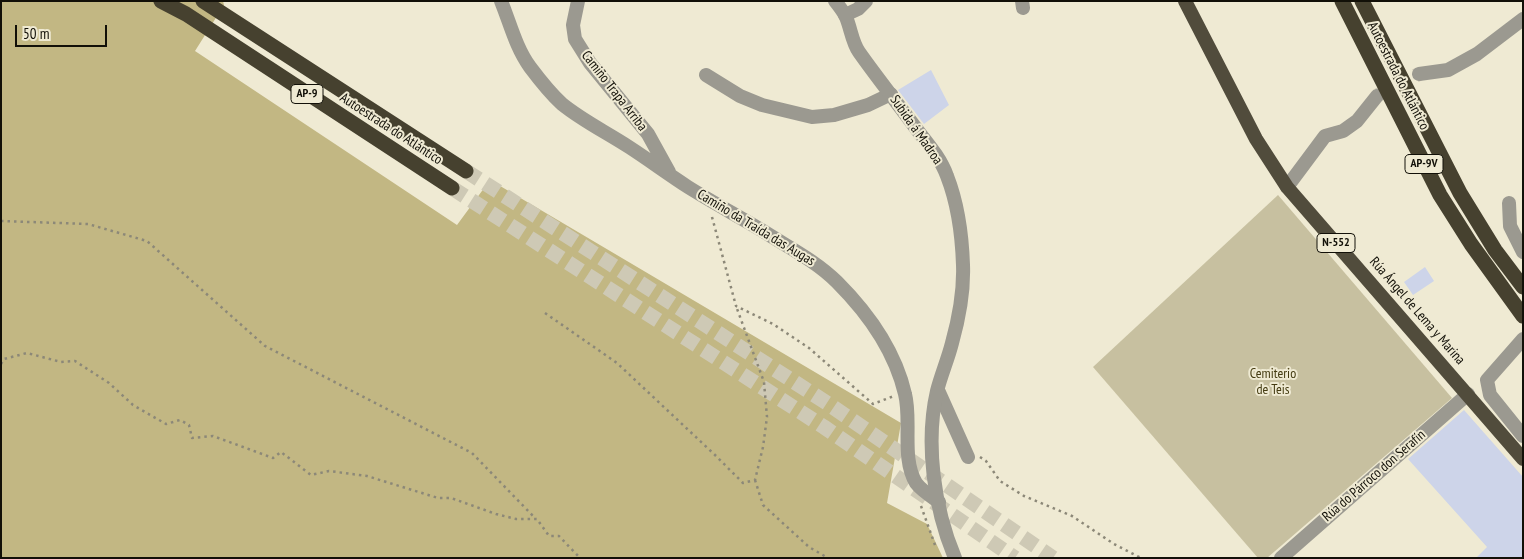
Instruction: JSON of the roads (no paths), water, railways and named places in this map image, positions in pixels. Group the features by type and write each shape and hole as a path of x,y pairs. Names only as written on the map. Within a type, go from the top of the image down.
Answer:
{"highway":[{"name":"Autoestrada do Atlántico","path":"161,1 186,14 452,188"},
{"name":"Autoestrada do Atlántico","path":"204,1 466,171"},
{"name":"Rúa Ángel de Lema y Marina","path":"1185,1 1256,139 1287,187 1522,458"},
{"name":"Autoestrada do Atlántico","path":"1342,1 1440,194 1471,244 1523,316"},
{"name":"Autoestrada do Atlántico","path":"1362,1 1460,193 1495,250 1523,287"}],"street":[{"name":"Camiño da Traída das Augas","path":"501,1 516,41 529,65 561,103 588,123 628,146 672,176 821,268 836,281 871,321 887,346 905,392 908,406 910,465 917,484 939,502"},
{"name":"Camiño Trapa Arriba","path":"578,1 573,26 574,39 590,64 648,134 672,176"},
{"name":"Subida á Madroa","path":"835,1 845,15 858,51 936,154 947,174 958,215 963,266 960,308 938,390 932,427 931,449 944,525 955,558"},
{"path":"845,15 858,9 866,1"},
{"path":"1420,74 1448,70 1477,54 1523,19"},
{"path":"706,75 740,96 762,105 812,117 834,115 859,108 891,94"},
{"path":"1287,187 1325,136 1343,131 1357,122 1377,96"},
{"path":"1509,203 1510,226 1523,252"},
{"path":"1523,339 1487,380 1490,394 1523,436"},
{"path":"938,390 968,457"},
{"name":"Rúa do Párroco don Serafín","path":"1281,558 1468,394"}],"tunnel":[{"path":"1378,95 1419,74"},
{"path":"466,171 827,403 1053,558"},
{"path":"452,188 824,427 1015,558"}],"park label":[{"name":"Cemiterio de Teis","path":"1273,382"}]}
